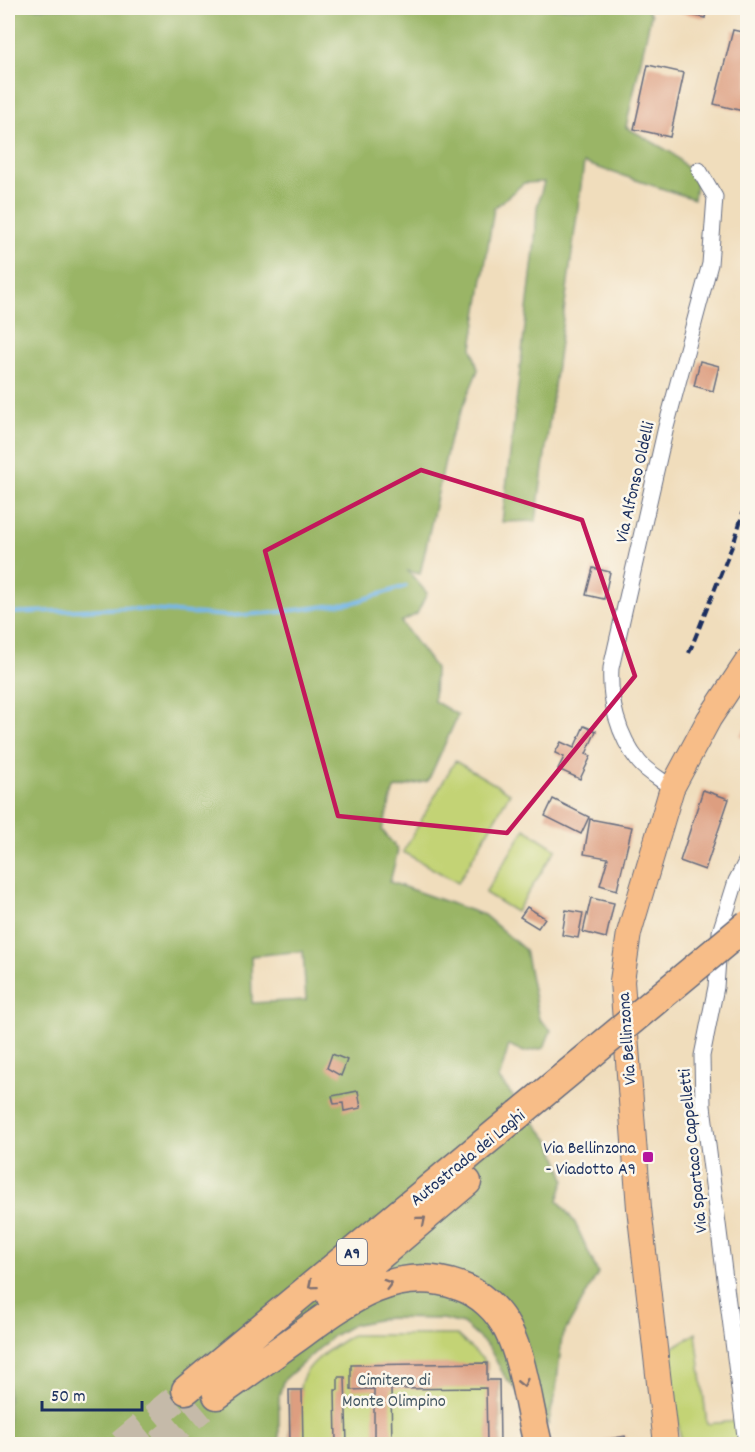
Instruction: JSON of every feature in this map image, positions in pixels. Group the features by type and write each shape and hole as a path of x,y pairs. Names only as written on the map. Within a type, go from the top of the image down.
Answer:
{"highway":[{"name":"Autostrada dei Laghi","path":"538,1444 514,1347 505,1325 480,1296 464,1288 434,1279 404,1280 360,1294 201,1397 521,1124 747,924"},
{"name":"Autostrada dei Laghi","path":"521,1124 747,946"}],"main road":[{"name":"Via Bellinzona","path":"666,1444 639,1208 622,981 628,933 672,788 709,719 747,660"}],"street":[{"name":"Via Alfonso Oldelli","path":"672,788 639,763 620,729 610,688 611,668 666,427 710,264 715,198 699,170"},
{"name":"Via Spartaco Cappelletti","path":"746,1444 701,1071 716,987 720,932 736,882 747,858"}],"highlighted area":[{"path":"421,470 582,520 635,676 507,833 338,816 265,551"}],"green space":[{"path":"8,8 646,8 651,15 626,127 672,153 697,178 694,199 584,163 536,521 502,522 535,242 537,207 544,182 524,183 494,208 472,348 478,370 450,438 420,574 408,571 427,593 417,614 401,622 435,668 434,701 458,715 428,781 394,789 382,830 398,850 390,882 484,915 525,950 539,1019 551,1030 544,1048 524,1052 509,1045 499,1079 552,1144 565,1179 558,1200 575,1223 598,1273 562,1337 556,1390 548,1425 505,1377 488,1346 463,1324 442,1319 387,1318 352,1325 333,1336 283,1381 279,1397 279,1444 8,1444","holes":["303,951 306,1000 252,1003 251,956"]},
{"path":"455,761 510,793 458,883 403,852"},
{"path":"525,829 556,849 516,912 485,893"},
{"path":"696,1333 707,1424 736,1421 739,1444 681,1444 669,1350"},
{"name":"Cimitero di Monte Olimpino","path":"352,1335 457,1335 487,1363 487,1380 499,1380 500,1444 290,1444 289,1390 300,1390 301,1381 312,1365"}],"building":[{"path":"670,8 707,8 705,18 670,10"},
{"path":"733,30 747,33 747,112 714,104"},
{"path":"648,65 684,73 670,137 634,129"},
{"path":"700,361 719,366 713,391 694,386"},
{"path":"593,568 610,572 604,599 586,595"},
{"path":"584,726 596,731 586,754 591,756 580,779 558,769 564,757 555,753 561,742 574,748"},
{"path":"747,726 747,741 740,735"},
{"path":"703,790 729,799 705,870 680,861"},
{"path":"553,799 589,817 581,834 545,816"},
{"path":"590,819 632,827 617,890 600,885 608,858 584,854"},
{"path":"591,898 614,903 606,938 583,932"},
{"path":"527,907 545,918 538,928 520,917"},
{"path":"566,910 583,913 578,938 562,935"},
{"path":"332,1054 347,1060 341,1076 327,1068"},
{"path":"358,1091 361,1108 344,1111 343,1103 334,1104 332,1096"},
{"path":"487,1363 487,1380 499,1380 500,1444 487,1444 486,1388 391,1389 392,1444 374,1444 374,1389 351,1390 351,1365"},
{"path":"338,1377 345,1377 347,1444 336,1444 335,1390 338,1390"},
{"path":"289,1390 302,1390 303,1444 290,1444"},
{"path":"625,1436 627,1444 604,1444 603,1440"}],"waterway":[{"path":"8,613 125,608 227,616 352,603 406,586"}],"tunnel":[{"path":"121,1444 186,1390"},
{"path":"159,1444 202,1408"}],"railway":[{"path":"745,353 748,345"},
{"path":"689,653 735,539 748,496"}],"place":[{"name":"Via Bellinzona - Viadotto A9","path":"648,1157"}]}
